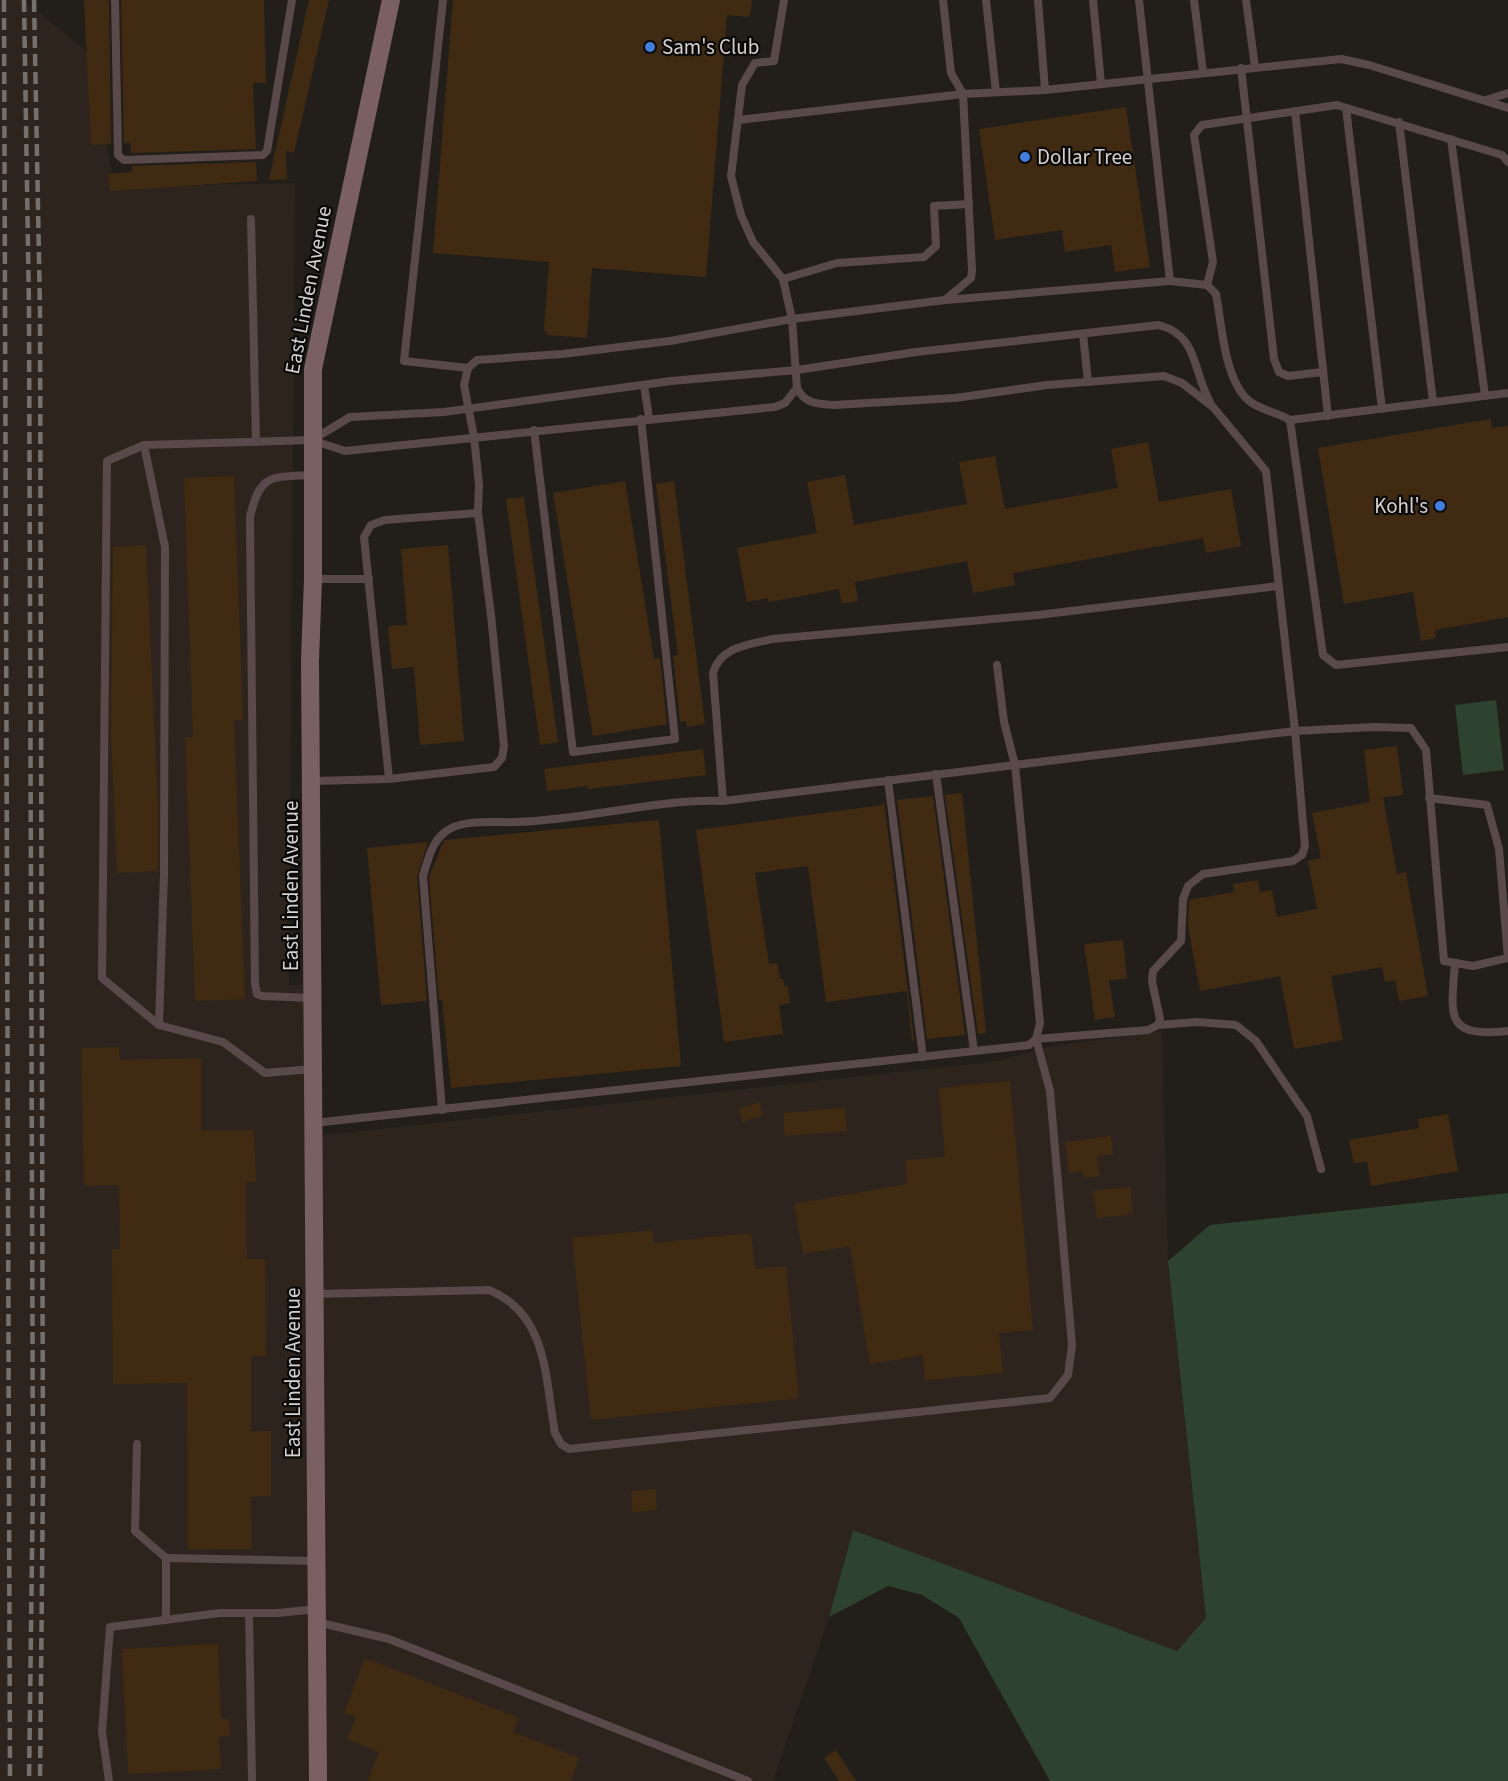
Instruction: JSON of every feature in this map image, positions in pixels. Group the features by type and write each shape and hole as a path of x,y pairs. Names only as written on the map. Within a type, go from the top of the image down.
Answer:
{"street":[{"name":"East Linden Avenue","path":"318,1781 313,781 310,660 313,579 313,369 391,0"}],"lane":[{"path":"116,0 118,155 123,159 263,155 267,151 292,0"},
{"path":"443,0 404,361 468,368"},
{"path":"784,0 774,61 755,63 742,85 731,176 741,215 753,242 783,279 792,319 797,388 806,400 817,404 834,405 955,398 1088,382 1164,376 1182,383 1213,407"},
{"path":"943,0 951,73 963,94 969,204 970,278 945,300"},
{"path":"986,0 996,92"},
{"path":"1038,0 1046,90"},
{"path":"1092,0 1101,83"},
{"path":"1139,0 1170,281"},
{"path":"1194,0 1203,72"},
{"path":"1246,0 1255,67"},
{"path":"738,120 963,94 1046,90 1341,59 1368,64 1508,108"},
{"path":"1241,68 1249,118 1274,359 1279,372 1288,376 1323,372"},
{"path":"1486,100 1508,93"},
{"path":"1207,285 1213,262 1194,135 1202,125 1337,105 1502,155 1508,162"},
{"path":"1346,108 1382,409"},
{"path":"1295,111 1328,416"},
{"path":"1399,122 1433,402"},
{"path":"1451,139 1485,396"},
{"path":"783,279 837,263 924,256 936,246 933,206 969,204"},
{"path":"251,219 256,442"},
{"path":"313,781 389,779 494,767 502,758 504,746 478,513 479,484 474,437 464,385 468,368 477,360 562,354 670,340 792,319 945,300 1170,281 1207,285 1216,294 1231,376 1249,401 1290,420 1508,393"},
{"path":"312,440 350,417 469,408 644,385 797,370 916,352 1159,326 1180,334 1187,342 1199,383 1213,407 1266,471 1295,731 1305,846 1302,855 1293,861 1203,874 1188,886 1183,899 1180,941 1153,971 1152,981 1160,1019 1158,1026"},
{"path":"1083,334 1088,382"},
{"path":"534,430 573,752 675,739 645,419 644,385"},
{"path":"314,1069 266,1073 223,1042 159,1025 102,978 107,461 144,445 312,440 345,451 775,407 785,403 797,388"},
{"path":"1290,420 1323,655 1336,665 1508,647"},
{"path":"144,445 165,546 164,873 159,1025"},
{"path":"312,475 280,476 267,481 256,491 250,517 255,984 257,994 262,996 313,998"},
{"path":"389,779 364,537 371,525 385,520 478,513"},
{"path":"313,579 369,579"},
{"path":"723,801 712,673 716,661 735,648 772,639 1038,615 1278,586"},
{"path":"315,1294 489,1290 507,1298 523,1312 538,1338 555,1433 561,1444 569,1449 1050,1398 1068,1375 1072,1345 1050,1091 1036,1039 1040,1023 1015,765 1004,722 997,665"},
{"path":"442,1110 423,876 432,848 446,831 466,824 530,822 685,800 723,801 1295,731 1373,727 1411,728 1426,750 1429,798 1440,885 1444,961 1473,966 1508,958 1499,849 1488,806 1429,798"},
{"path":"936,774 974,1051"},
{"path":"888,780 923,1057"},
{"path":"1455,963 1451,1012 1461,1028 1480,1034 1508,1031"},
{"path":"314,1123 1019,1047 1036,1039 1148,1030 1158,1026 1197,1022 1236,1025 1256,1041 1307,1116 1321,1169"},
{"path":"136,1444 135,1531 166,1558 317,1561"},
{"path":"166,1558 166,1620"},
{"path":"108,1781 102,1732 110,1627 220,1613 317,1615 389,1639 748,1781"},
{"path":"249,1613 252,1781"}],"shaded area":[{"path":"0,0 23,0 93,56 114,187 295,183 289,985 315,985 317,1136 998,1061 1047,1047 1162,1031 1168,1261 1206,1618 1177,1651 853,1530 829,1617 773,1781 0,1781"}],"green space":[{"path":"1496,700 1504,770 1463,775 1455,705"},
{"path":"1508,1193 1508,1781 1050,1781 959,1618 922,1595 888,1586 829,1617 853,1530 1177,1651 1206,1618 1168,1261 1210,1225"}],"building":[{"path":"84,0 109,0 111,144 91,145"},
{"path":"121,0 264,0 266,83 253,83 256,149 131,153 131,143 124,143"},
{"path":"309,0 329,0 294,153 286,151 287,179 269,180"},
{"path":"453,0 752,0 750,17 727,15 706,277 592,268 587,338 548,335 544,330 549,262 433,253"},
{"path":"1126,107 1150,267 1115,272 1111,245 1065,252 1062,230 995,240 979,129"},
{"path":"256,162 257,181 110,191 108,174 132,172 132,166"},
{"path":"1491,419 1492,428 1508,426 1508,617 1435,630 1436,638 1421,641 1413,592 1344,604 1318,448"},
{"path":"1148,442 1159,502 1231,489 1241,546 1206,553 1203,538 1013,573 1015,585 973,593 967,561 855,582 858,601 842,604 839,589 769,602 768,598 747,602 737,548 817,533 807,482 845,475 854,525 967,504 959,462 995,456 1005,509 1118,488 1111,449"},
{"path":"234,476 243,720 234,720 245,999 195,1001 185,737 193,737 184,478"},
{"path":"625,481 654,659 660,658 667,724 593,736 553,493"},
{"path":"674,481 705,724 687,727 686,721 680,722 673,656 678,655 656,484"},
{"path":"524,497 558,742 540,745 506,499"},
{"path":"146,545 158,803 158,871 117,873 111,734 113,547"},
{"path":"448,545 464,741 420,745 414,667 392,669 388,626 407,625 401,549"},
{"path":"1397,746 1403,795 1383,797 1397,874 1406,872 1428,996 1399,1001 1395,980 1385,982 1382,967 1331,976 1343,1040 1294,1049 1280,976 1200,991 1188,926 1189,900 1234,892 1233,884 1258,880 1260,892 1272,890 1277,917 1317,909 1308,861 1321,858 1312,813 1370,802 1364,750"},
{"path":"703,749 706,775 588,789 588,786 547,791 544,769"},
{"path":"962,793 986,1033 978,1034 945,795"},
{"path":"933,796 965,1035 927,1039 897,800"},
{"path":"884,801 914,1040 912,1041 907,991 826,1002 808,866 755,873 769,964 777,963 780,979 783,979 784,986 788,986 790,1003 779,1005 783,1034 724,1042 696,830 882,805"},
{"path":"659,820 681,1066 451,1088 442,1000 439,1000 429,877 445,840"},
{"path":"428,842 417,877 427,1001 381,1005 367,848"},
{"path":"1123,940 1127,979 1109,980 1115,1017 1095,1020 1084,944"},
{"path":"119,1047 120,1060 201,1058 201,1130 254,1130 256,1182 246,1182 247,1259 265,1259 266,1356 251,1356 251,1431 271,1431 271,1496 251,1497 252,1549 188,1550 187,1383 113,1384 112,1249 120,1249 119,1185 84,1186 81,1048"},
{"path":"1010,1081 1033,1330 999,1333 1003,1373 925,1380 923,1355 870,1364 850,1246 803,1254 794,1204 907,1184 905,1160 945,1157 939,1088"},
{"path":"759,1102 763,1115 743,1122 739,1109"},
{"path":"845,1108 847,1131 785,1136 783,1113"},
{"path":"1448,1114 1458,1171 1371,1186 1367,1161 1354,1164 1349,1140 1419,1128 1418,1119"},
{"path":"1111,1136 1113,1154 1097,1156 1100,1176 1084,1178 1083,1171 1069,1173 1065,1142"},
{"path":"1130,1187 1133,1214 1097,1218 1093,1191"},
{"path":"652,1230 654,1243 751,1233 755,1269 786,1266 799,1398 591,1420 572,1238"},
{"path":"656,1489 657,1510 632,1512 631,1491"},
{"path":"218,1644 221,1719 229,1719 230,1736 219,1737 221,1769 128,1774 122,1649"},
{"path":"365,1658 519,1718 513,1732 579,1758 571,1781 368,1781 379,1752 347,1739 356,1717 344,1713"},
{"path":"836,1750 856,1781 839,1781 824,1758"}],"railway":[{"path":"4,0 10,1781"},
{"path":"24,0 29,309 33,1479 29,1781"},
{"path":"34,0 40,310 43,1479 40,1781"}],"place":[{"name":"Sam's Club","path":"650,47"},
{"name":"Dollar Tree","path":"1025,157"},
{"name":"Kohl's","path":"1440,506"}]}
